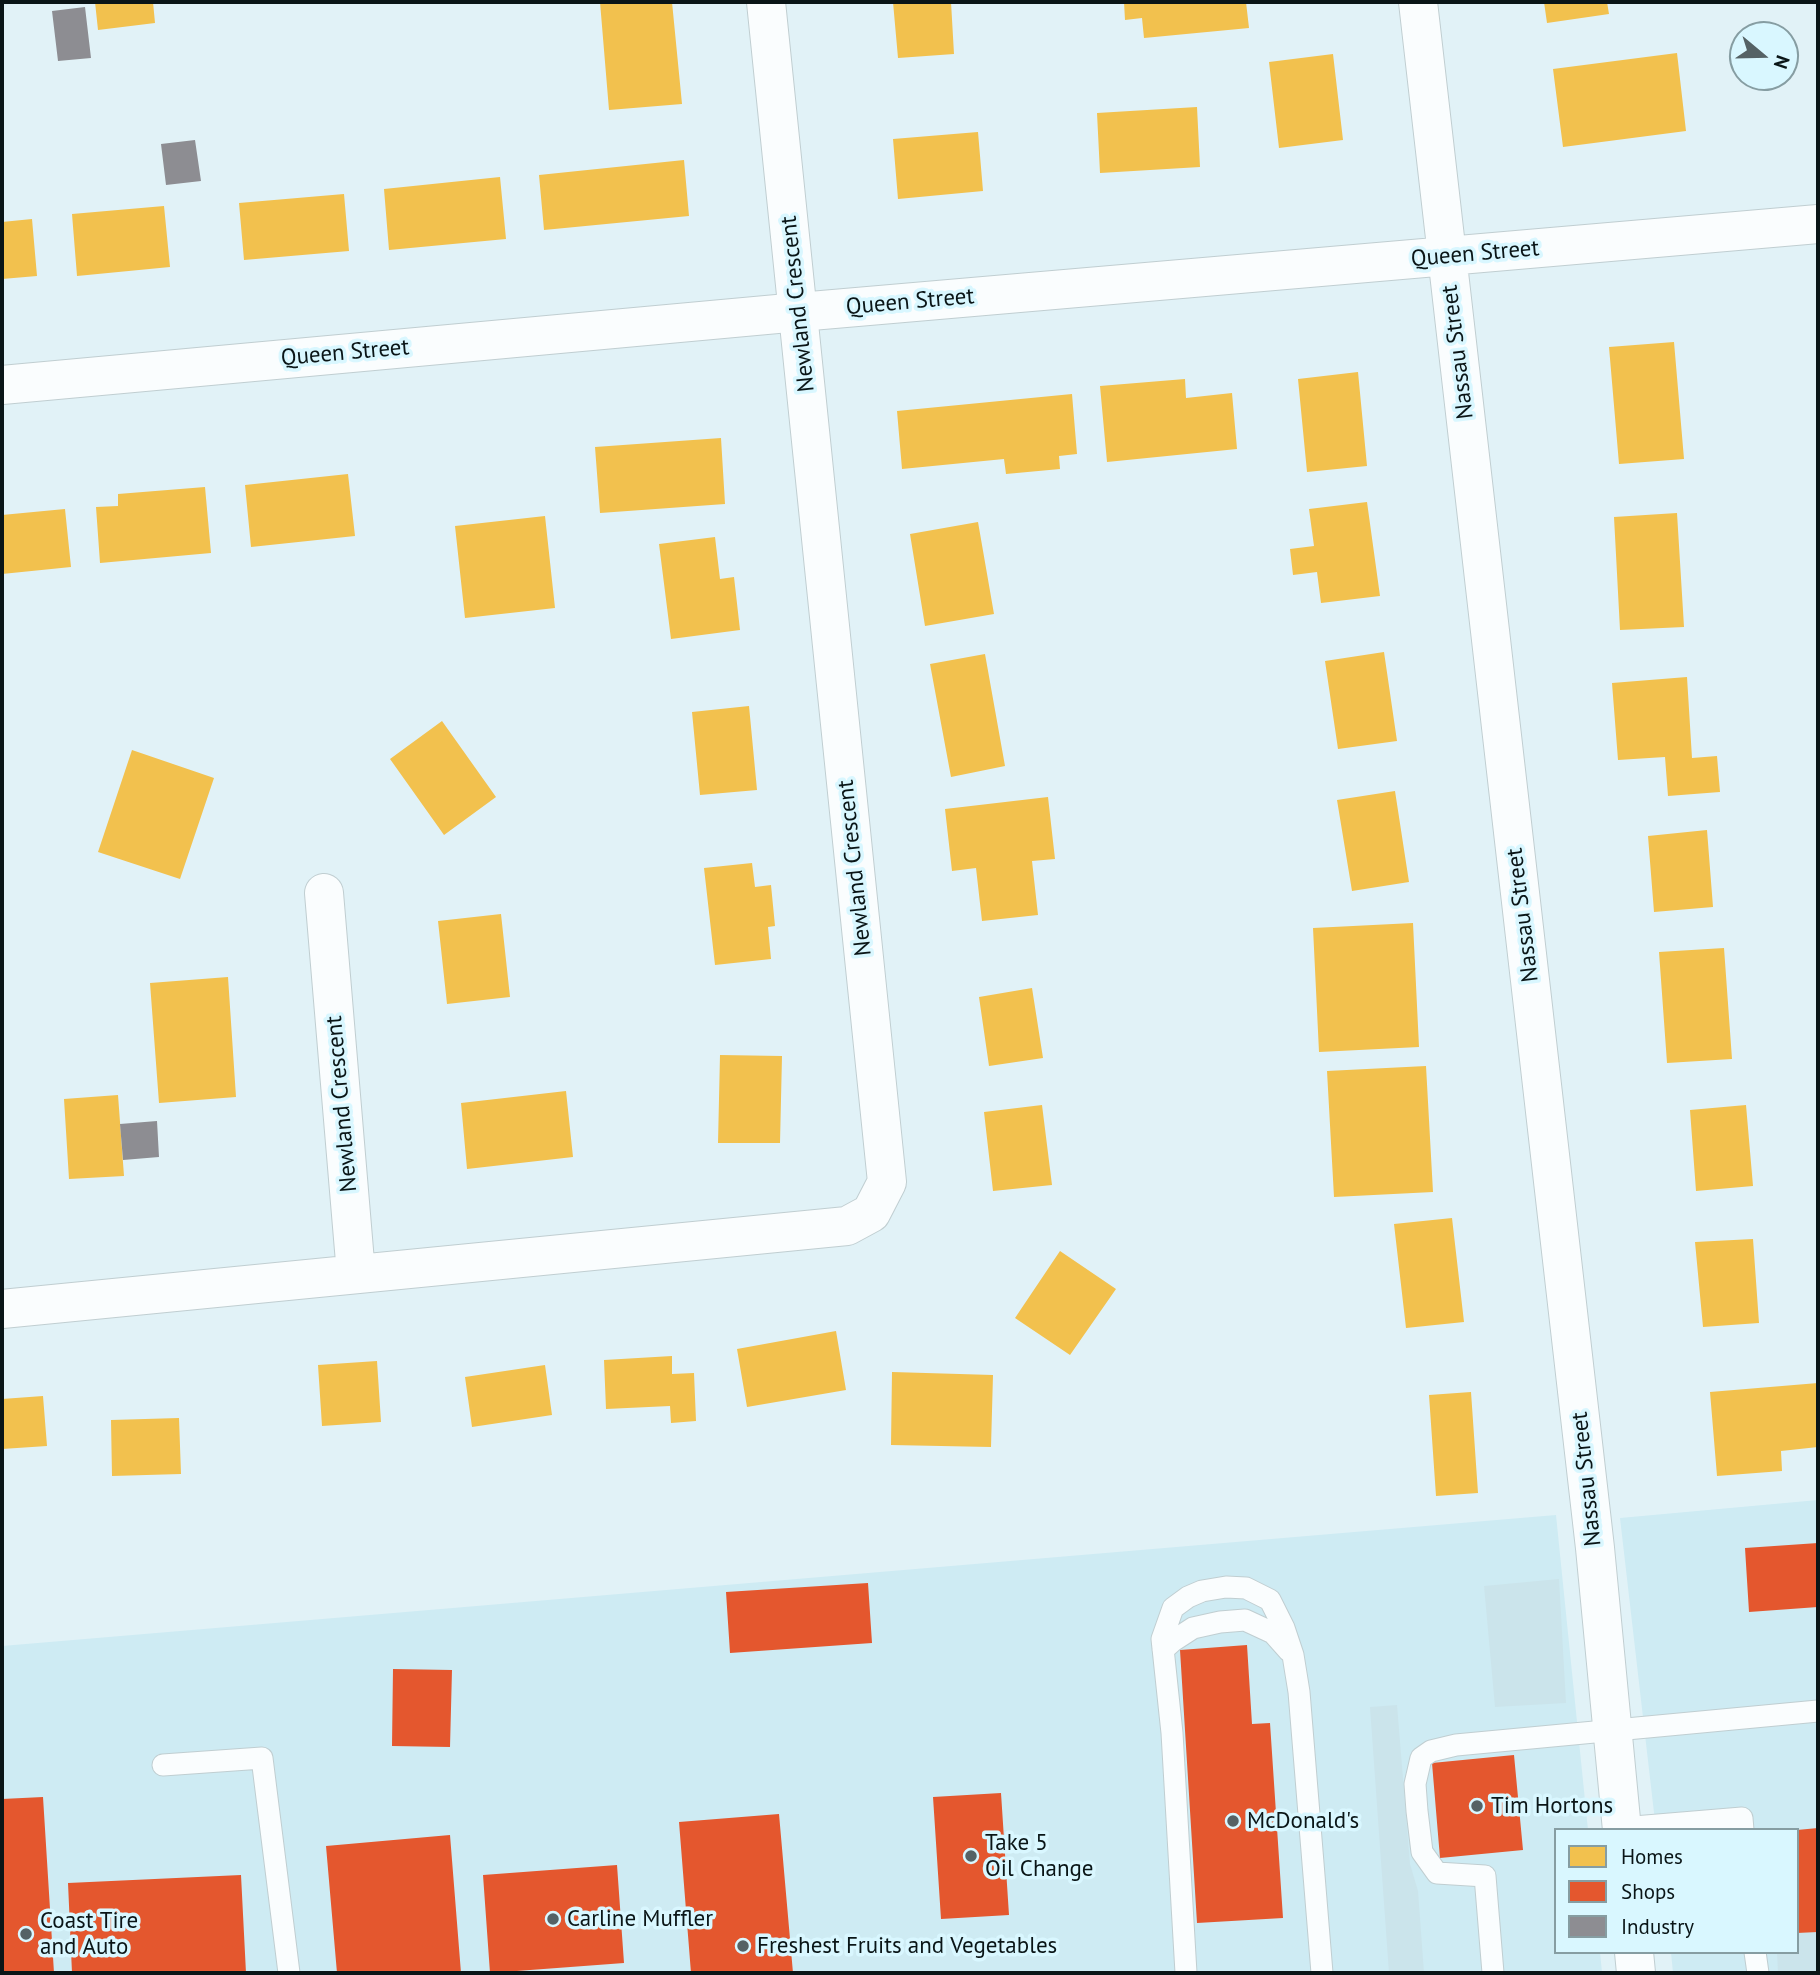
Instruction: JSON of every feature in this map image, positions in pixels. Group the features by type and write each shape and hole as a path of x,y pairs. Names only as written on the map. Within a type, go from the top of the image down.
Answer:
{"street":[{"name":"Newland Crescent","path":"2,1309 847,1226 871,1213 887,1182 766,2"},
{"name":"Nassau Street","path":"1418,2 1595,1548 1622,1828"},
{"name":"Queen Street","path":"2,384 1818,224"},
{"name":"Newland Crescent","path":"324,892 356,1274"},
{"path":"1634,1954 1636,1973"}],"lane":[{"path":"1186,1973 1172,1733 1162,1639 1173,1608 1202,1591 1226,1587 1246,1588 1270,1600 1284,1628 1293,1655 1299,1692 1322,1973"},
{"path":"1163,1650 1193,1628 1245,1620 1273,1633 1293,1655"},
{"path":"1493,1973 1485,1876 1437,1873 1422,1852 1415,1784 1421,1758 1431,1751 1455,1745 1818,1711"},
{"path":"163,1765 262,1758 289,1973"},
{"path":"1633,1828 1742,1818 1743,1828"},
{"path":"1755,1954 1758,1973"}],"shaded area":[{"path":"1818,1500 1818,1973 1673,1973 1671,1954 1799,1954 1799,1828 1656,1828 1620,1518"},
{"path":"1556,1515 1588,1828 1554,1828 1554,1954 1600,1954 1602,1973 2,1973 2,1646"},
{"path":"1559,1579 1566,1703 1495,1707 1484,1586"},
{"path":"1397,1705 1410,1864 1418,1891 1424,1973 1389,1973 1370,1707"},
{"path":"1818,1932 1818,1973 1778,1973 1777,1954 1799,1954 1799,1933"}],"building: Homes":[{"path":"95,2 153,2 155,23 98,30"},
{"path":"600,2 672,2 682,104 609,110"},
{"path":"893,2 951,2 954,54 898,58"},
{"path":"1124,2 1246,2 1249,28 1144,38 1142,18 1125,20"},
{"path":"1544,2 1607,2 1609,14 1547,23"},
{"path":"1677,53 1686,131 1563,147 1553,69"},
{"path":"1333,54 1343,140 1279,148 1269,62"},
{"path":"1197,107 1200,167 1100,173 1097,113"},
{"path":"978,132 983,191 898,199 893,139"},
{"path":"684,160 689,216 544,230 539,175"},
{"path":"500,177 506,239 389,250 384,189"},
{"path":"344,194 349,251 244,260 239,203"},
{"path":"164,206 170,267 77,276 72,214"},
{"path":"32,219 37,276 2,279 2,222"},
{"path":"1674,342 1684,459 1619,464 1609,347"},
{"path":"1358,372 1367,466 1307,472 1298,379"},
{"path":"1185,379 1186,398 1232,393 1237,449 1107,462 1100,386"},
{"path":"1072,394 1077,454 1059,456 1060,469 1006,474 1004,459 902,469 897,411"},
{"path":"721,438 725,504 600,513 595,447"},
{"path":"348,474 355,536 251,547 245,485"},
{"path":"205,487 211,553 100,563 96,507 118,506 118,494"},
{"path":"1367,502 1380,596 1321,603 1317,572 1293,575 1290,549 1314,546 1309,509"},
{"path":"65,509 71,567 2,574 2,515"},
{"path":"1677,513 1684,627 1620,630 1614,517"},
{"path":"545,516 555,608 465,618 455,526"},
{"path":"978,522 994,614 925,626 910,534"},
{"path":"715,537 720,579 734,577 740,630 671,639 659,544"},
{"path":"1384,652 1397,741 1338,749 1325,661"},
{"path":"985,654 1005,766 951,777 930,664"},
{"path":"1687,677 1692,758 1717,756 1720,792 1668,796 1665,757 1618,760 1612,683"},
{"path":"749,706 757,790 700,795 692,712"},
{"path":"442,721 496,797 444,835 390,759"},
{"path":"132,750 214,778 180,879 98,852"},
{"path":"1395,791 1409,882 1352,891 1337,800"},
{"path":"1048,797 1055,859 1032,861 1038,915 982,921 976,868 952,871 945,809"},
{"path":"1707,830 1713,907 1654,912 1648,836"},
{"path":"752,863 755,887 771,885 775,926 768,927 771,959 715,965 704,868"},
{"path":"501,914 510,997 447,1004 438,921"},
{"path":"1413,923 1419,1047 1319,1052 1313,928"},
{"path":"1724,948 1732,1059 1667,1063 1659,952"},
{"path":"228,977 236,1097 159,1103 150,983"},
{"path":"1032,988 1043,1058 989,1066 979,997"},
{"path":"720,1055 782,1056 780,1143 718,1143"},
{"path":"1426,1066 1433,1192 1334,1197 1327,1071"},
{"path":"566,1091 573,1157 467,1169 461,1103"},
{"path":"118,1095 124,1176 69,1179 64,1099"},
{"path":"1042,1105 1052,1185 993,1191 984,1112"},
{"path":"1746,1105 1753,1186 1696,1191 1690,1110"},
{"path":"1452,1218 1464,1322 1406,1328 1394,1224"},
{"path":"1753,1239 1759,1323 1703,1327 1695,1242"},
{"path":"1060,1251 1116,1289 1070,1355 1015,1318"},
{"path":"836,1331 846,1390 747,1407 737,1349"},
{"path":"672,1356 672,1374 694,1373 696,1421 671,1423 670,1406 606,1409 604,1360"},
{"path":"377,1361 381,1422 322,1426 318,1365"},
{"path":"545,1365 552,1415 472,1427 465,1377"},
{"path":"892,1372 993,1375 991,1447 891,1445"},
{"path":"1818,1383 1818,1447 1781,1451 1782,1471 1717,1476 1710,1392"},
{"path":"1471,1392 1478,1493 1436,1496 1429,1395"},
{"path":"43,1396 47,1446 2,1449 2,1399"},
{"path":"179,1418 181,1474 112,1476 111,1420"}],"building: Shops":[{"path":"1818,1543 1818,1607 1749,1612 1745,1548"},
{"path":"868,1583 872,1643 730,1653 726,1592"},
{"name":"McDonald's","path":"1247,1645 1252,1724 1270,1723 1283,1918 1197,1923 1180,1650"},
{"path":"393,1669 452,1670 450,1747 392,1746"},
{"name":"Tim Hortons","path":"1514,1755 1523,1850 1440,1858 1432,1763"},
{"name":"Take 5 Oil Change","path":"1001,1793 1009,1915 941,1919 933,1797"},
{"path":"43,1797 54,1973 2,1973 2,1799"},
{"path":"779,1814 793,1973 691,1973 679,1822"},
{"path":"1818,1828 1818,1932 1799,1933 1799,1830"},
{"path":"450,1835 461,1973 337,1973 326,1846"},
{"name":"Carline Muffler","path":"617,1865 624,1963 490,1973 483,1875"},
{"path":"241,1875 246,1973 72,1973 68,1883"}],"building: Industry":[{"path":"85,7 91,58 58,61 52,11"},
{"path":"195,140 201,181 166,185 161,144"},
{"path":"157,1121 159,1157 123,1160 120,1124"}],"place":[{"name":"Tim Hortons","path":"1477,1806"},
{"name":"McDonald's","path":"1233,1821"},
{"name":"Take 5 Oil Change","path":"971,1856"},
{"name":"Carline Muffler","path":"553,1919"},
{"name":"Coast Tire and Auto","path":"26,1934"},
{"name":"Freshest Fruits and Vegetables","path":"743,1946"}]}
